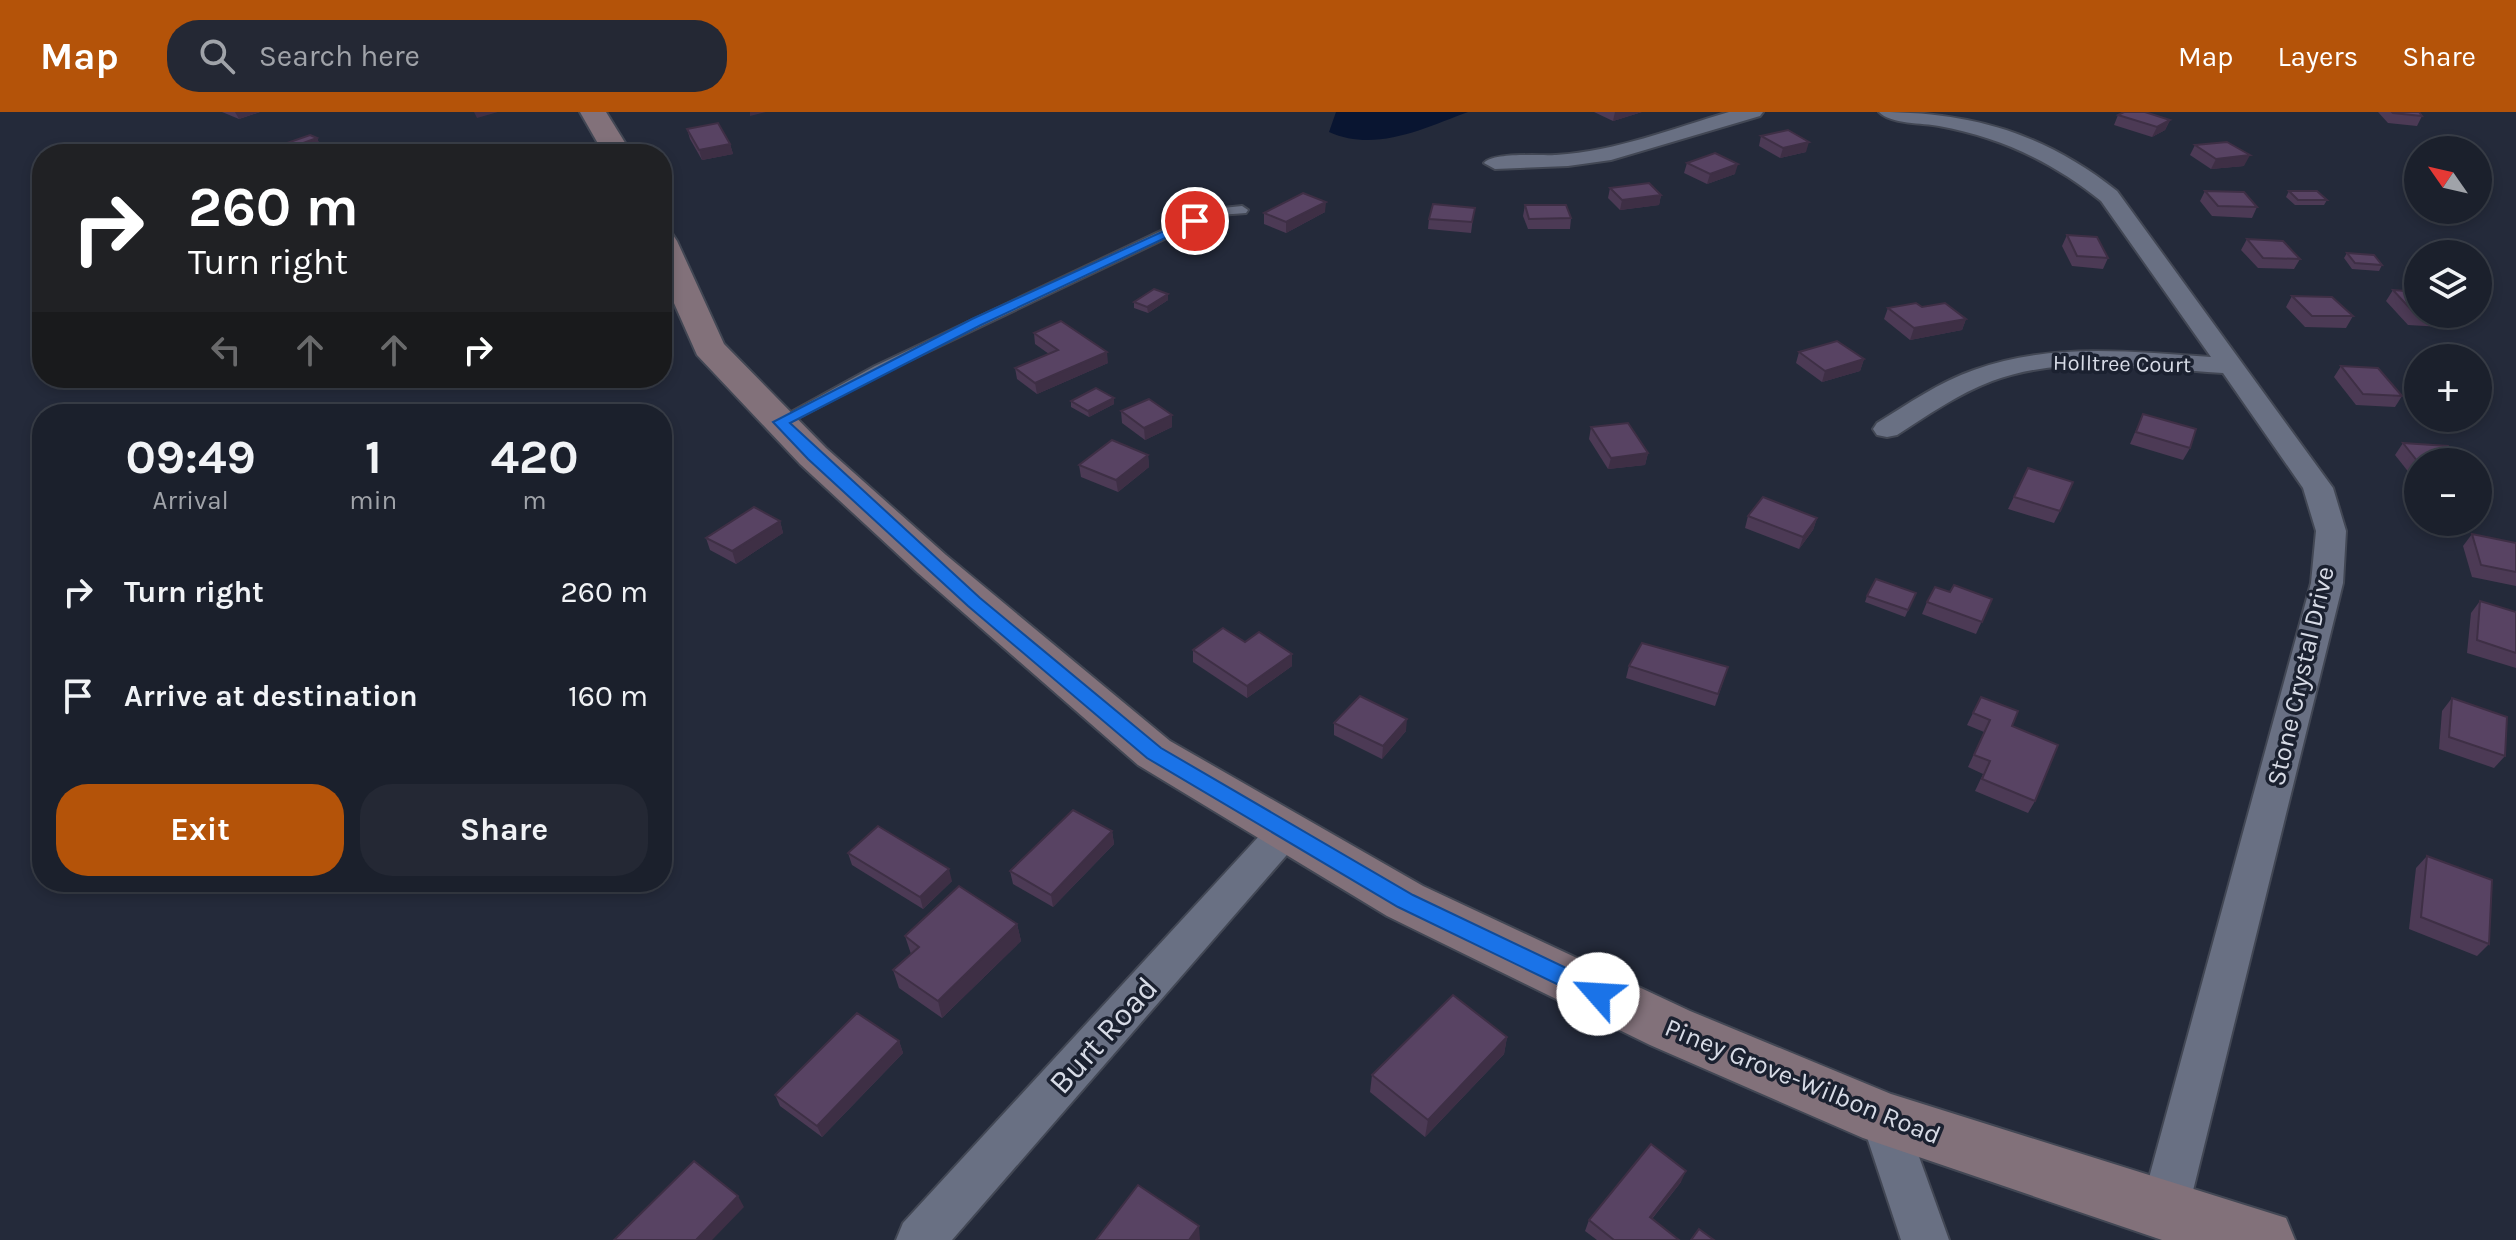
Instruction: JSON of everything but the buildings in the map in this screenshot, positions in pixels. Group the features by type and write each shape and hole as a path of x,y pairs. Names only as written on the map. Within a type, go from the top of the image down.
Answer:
{"street":[{"path":"593,112 612,144"},
{"path":"1495,163 1567,161 1614,154 1714,121 1753,112"},
{"name":"Stone Crystal Drive","path":"1889,112 1951,122 2014,138 2084,173 2109,196 2318,488 2331,531 2327,583 2164,1211"},
{"name":"Piney Grove-Wilbon Road","path":"672,264 709,348 813,456 974,602 1154,753 1405,901 1670,1028 1884,1119 2164,1211 2264,1240"},
{"name":"Holltree Court","path":"1887,429 1951,389 1997,370 2064,358 2230,366"},
{"name":"Burt Road","path":"920,1240 1286,831"},
{"path":"1884,1119 1925,1240"}],"lane":[{"path":"780,422 880,369 1173,230 1217,212 1242,210"}],"water":[{"path":"1336,112 1468,112 1400,136 1364,140 1329,132"}],"route":[{"path":"1195,221 977,322 780,422 813,456 974,602 1154,753 1405,901 1598,994"}]}
